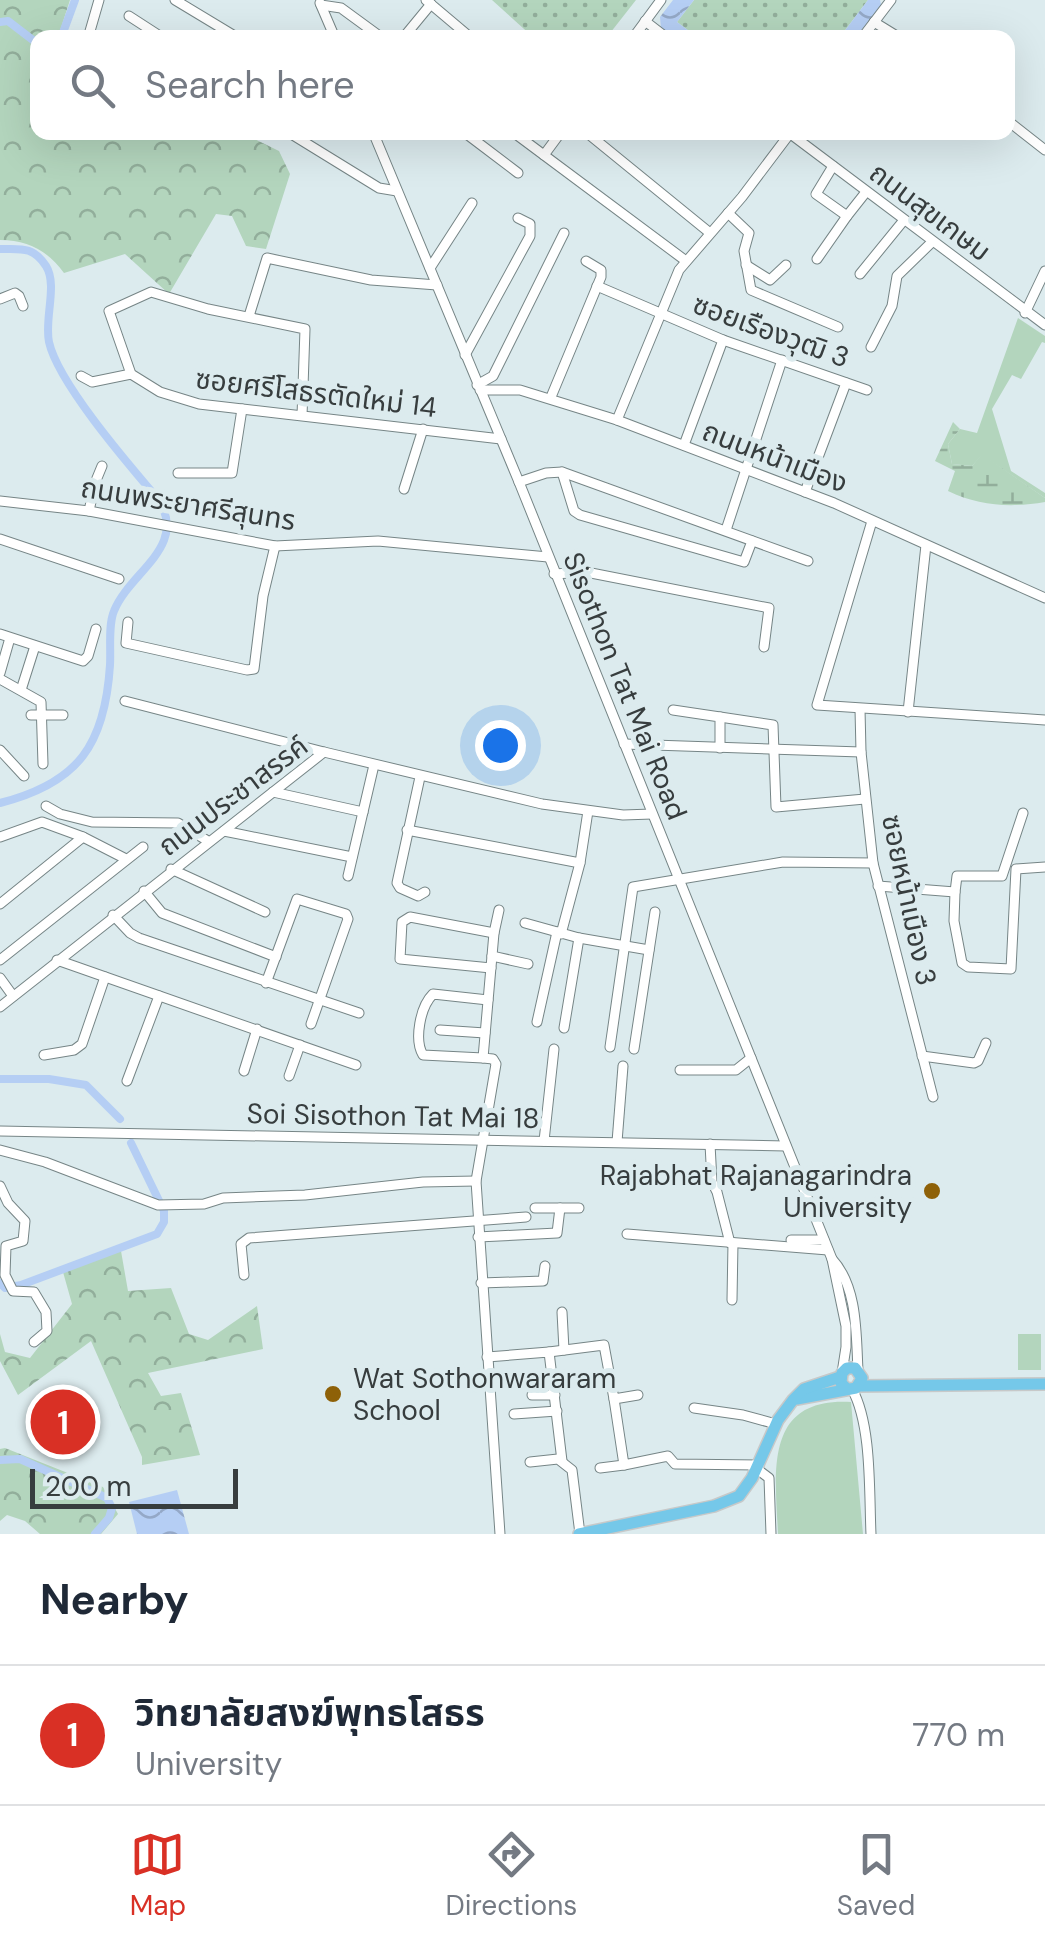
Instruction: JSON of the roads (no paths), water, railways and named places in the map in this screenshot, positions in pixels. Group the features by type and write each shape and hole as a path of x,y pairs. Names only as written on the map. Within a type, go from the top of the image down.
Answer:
{"main road":[{"path":"579,1534 740,1496 758,1467 776,1424 804,1389 851,1380 1045,1384"}],"street":[{"path":"90,30 99,0"},
{"path":"176,0 225,30"},
{"path":"639,30 661,0"},
{"path":"868,30 891,0"},
{"path":"320,2 332,30"},
{"path":"320,2 340,8 371,30"},
{"path":"409,30 428,2 461,30"},
{"path":"129,16 151,30"},
{"path":"645,21 656,30"},
{"path":"874,22 887,30"},
{"path":"1015,126 1045,150"},
{"path":"301,140 378,188 397,191"},
{"name":"Sisothon Tat Mai Road","path":"376,140 519,482 828,1250 846,1326 851,1380"},
{"path":"475,140 518,173"},
{"path":"524,140 686,261"},
{"path":"544,155 555,140"},
{"path":"596,140 710,233"},
{"path":"618,420 669,288 686,261 785,140"},
{"name":"ถนนสุขเกษม","path":"799,140 1045,325"},
{"path":"833,166 816,192 848,216"},
{"path":"816,259 866,192"},
{"path":"430,268 472,203"},
{"path":"728,212 748,230 750,237 744,251 748,283 756,294 838,327"},
{"path":"465,355 530,236 530,224 518,218"},
{"path":"860,274 904,220"},
{"path":"478,388 493,376 564,233"},
{"path":"871,348 892,306 897,276 932,242"},
{"path":"250,316 267,258 371,280 437,285"},
{"path":"551,398 597,286 601,270 586,261"},
{"path":"746,264 770,280 786,265"},
{"path":"1026,312 1045,271"},
{"name":"ซอยเรืองวุฒิ 3","path":"597,286 723,340 867,390"},
{"path":"81,376 92,382 131,374 110,311 151,292 208,309 305,329 302,416"},
{"path":"0,299 14,293 24,306"},
{"path":"684,445 723,340"},
{"path":"726,530 782,360"},
{"name":"ซอยศรีโสธรตัดใหม่ 14","path":"131,374 178,398 501,439"},
{"path":"805,492 846,383"},
{"name":"ถนนหน้าเมือง","path":"478,388 509,389 551,398 618,420 805,492 1045,598"},
{"path":"178,473 232,472 242,409"},
{"path":"404,489 423,429"},
{"path":"89,511 102,466"},
{"path":"562,472 574,511 580,515 744,562 752,541"},
{"path":"519,482 562,472 808,561"},
{"name":"ถนนพระยาศรีสุนทร","path":"0,501 89,511 275,546 378,541 548,557"},
{"path":"872,521 816,702 819,707 1045,720"},
{"path":"0,540 120,579"},
{"path":"908,712 926,545"},
{"path":"128,622 126,643 248,670 254,668 263,596 275,546"},
{"path":"554,574 586,572 769,608 764,647"},
{"path":"43,764 36,715 39,699 0,676 5,636 83,660 88,656 96,628"},
{"path":"20,690 35,646"},
{"path":"125,701 324,752"},
{"name":"ซอยหน้าเมือง 3","path":"860,709 860,752 873,864 933,1098"},
{"path":"674,710 774,725 776,807 865,799"},
{"path":"36,715 62,715"},
{"path":"720,717 720,748"},
{"path":"624,744 860,752"},
{"path":"0,750 24,776"},
{"name":"ถนนประชาสรรค์","path":"0,1007 324,752 588,812 652,814"},
{"path":"348,876 374,766"},
{"path":"420,776 397,883 418,896 425,892"},
{"path":"273,792 362,812"},
{"path":"46,806 92,822 178,823 208,841"},
{"path":"537,1022 580,864 588,812"},
{"path":"1016,869 1011,969 968,967 962,963 954,921 957,876 1001,876 1023,812"},
{"path":"0,837 42,822 126,859"},
{"path":"408,830 580,864"},
{"path":"224,831 352,857"},
{"path":"0,847 19,832"},
{"path":"0,904 82,837"},
{"path":"0,960 142,847"},
{"path":"610,1048 633,887 783,862 873,864"},
{"path":"1003,869 1045,867"},
{"path":"170,870 265,912"},
{"path":"878,886 954,892"},
{"path":"144,891 162,914 276,958"},
{"path":"266,983 297,899 346,914 348,919 312,1024"},
{"path":"483,1058 499,910"},
{"path":"634,1049 654,912"},
{"path":"113,915 139,938 359,1012"},
{"path":"491,968 400,959 402,922 410,917 494,933"},
{"path":"524,923 579,938 650,950"},
{"path":"564,1028 579,938"},
{"path":"492,956 528,964"},
{"path":"57,960 356,1066"},
{"path":"44,1056 74,1050 82,1044 105,977"},
{"path":"0,978 13,996"},
{"path":"488,1000 432,994 424,1004 418,1046 424,1056 493,1059 496,1064 476,1181 500,1534"},
{"path":"127,1081 159,996"},
{"path":"244,1071 257,1029"},
{"path":"440,1030 485,1033"},
{"path":"922,1056 974,1062 986,1043"},
{"path":"289,1076 300,1045"},
{"path":"544,1141 554,1050"},
{"path":"680,1070 736,1070 752,1058"},
{"path":"616,1142 623,1066"},
{"name":"Soi Sisothon Tat Mai 18","path":"0,1131 786,1146"},
{"path":"710,1144 712,1182 732,1243 732,1300"},
{"path":"0,1150 45,1162 162,1205 423,1182 476,1181"},
{"path":"0,1186 8,1203 26,1221 23,1241 6,1246 9,1286 15,1292 34,1292 46,1312 47,1331 34,1342"},
{"path":"535,1208 579,1208"},
{"path":"478,1237 555,1234 560,1208"},
{"path":"244,1275 242,1244 250,1238 526,1217"},
{"path":"627,1234 828,1250"},
{"path":"791,1240 828,1250"},
{"name":"Sisothon Tat Mai Road","path":"828,1250 853,1307 851,1380"},
{"path":"481,1283 542,1282 546,1266"},
{"path":"562,1312 564,1350"},
{"path":"487,1356 600,1344 606,1347 624,1465"},
{"path":"550,1352 562,1461 572,1470 579,1534"},
{"path":"851,1380 859,1401 866,1454 871,1534"},
{"path":"532,1395 555,1394"},
{"path":"614,1399 638,1395"},
{"path":"694,1408 776,1424"},
{"path":"514,1414 556,1411"},
{"path":"600,1468 668,1456 675,1464 758,1467 769,1478 771,1534"},
{"path":"530,1462 562,1461"}],"water":[{"path":"673,0 694,0 677,22 688,30 664,30 660,17"},
{"path":"868,0 880,0 881,5 861,30 845,30"},
{"path":"177,1490 189,1534 137,1534 129,1502"}],"waterway":[{"path":"64,30 75,0"},
{"path":"0,22 8,21 30,38"},
{"path":"0,249 31,252 46,266 51,283 48,333 55,359 96,423 158,499 166,516 162,545 122,597 112,617 107,693 94,738 83,756 50,784 0,803"},
{"path":"0,1079 49,1079 86,1085 120,1119"},
{"path":"0,1283 5,1288 21,1285 157,1234 164,1222 164,1211 131,1143"},
{"path":"0,1460 20,1459 107,1498 112,1508 109,1518 95,1534"}],"place":[{"name":"Rajabhat Rajanagarindra University","path":"932,1191"},
{"name":"Wat Sothonwararam School","path":"333,1394"},
{"name":"วิทยาลัยสงฆ์พุทธโสธร","path":"63,1422"}]}
